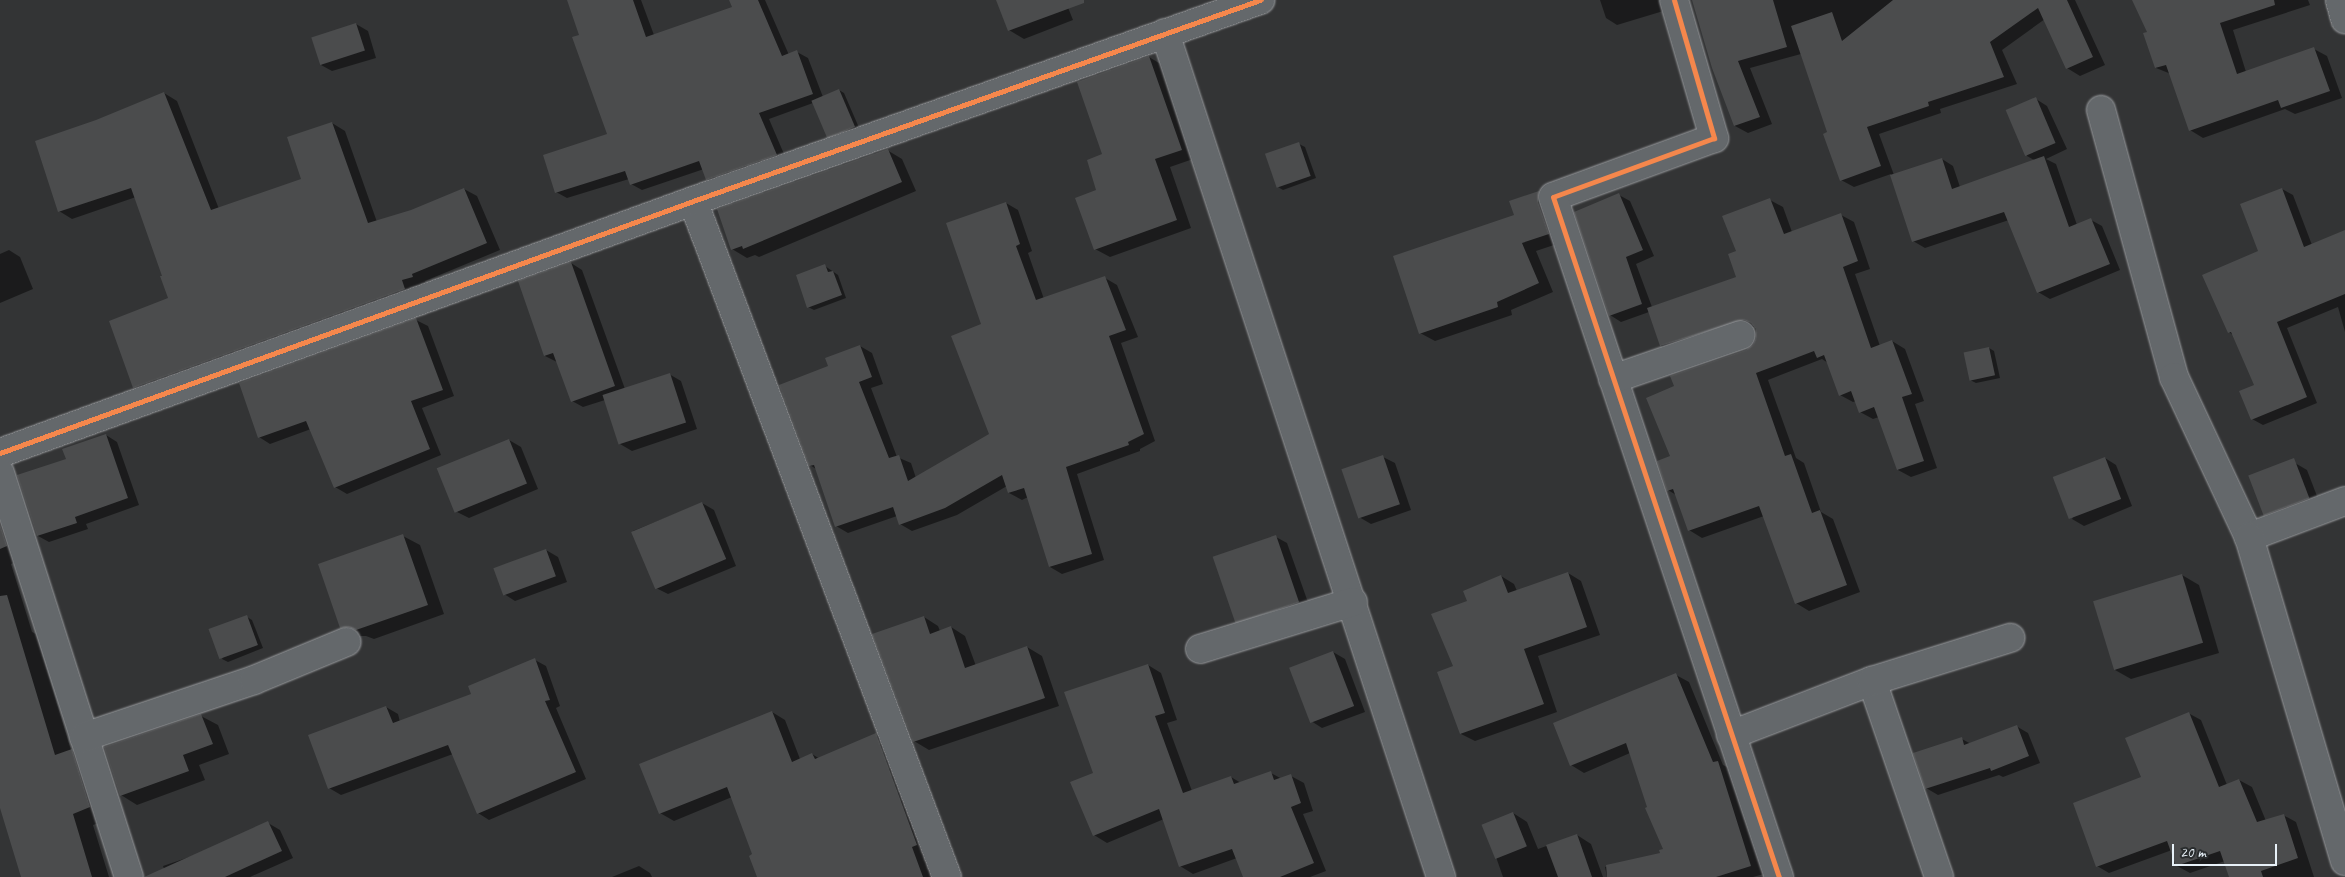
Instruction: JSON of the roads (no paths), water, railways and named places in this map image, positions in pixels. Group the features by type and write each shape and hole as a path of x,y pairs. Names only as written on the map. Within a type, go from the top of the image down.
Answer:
{"street":[{"path":"0,453 693,201 1260,0"},
{"path":"1674,0 1714,138 1552,197 1779,877"},
{"path":"2340,0 2345,19"},
{"path":"1165,33 1442,877"},
{"path":"2100,110 2174,377 2249,536 2345,861"},
{"path":"693,201 948,877"},
{"path":"1613,379 1741,334"},
{"path":"0,473 129,877"},
{"path":"2249,536 2345,501"},
{"path":"1200,649 1352,602"},
{"path":"1731,735 1872,681 2010,638"},
{"path":"84,737 254,680 346,642"},
{"path":"1872,681 1939,877"}]}
